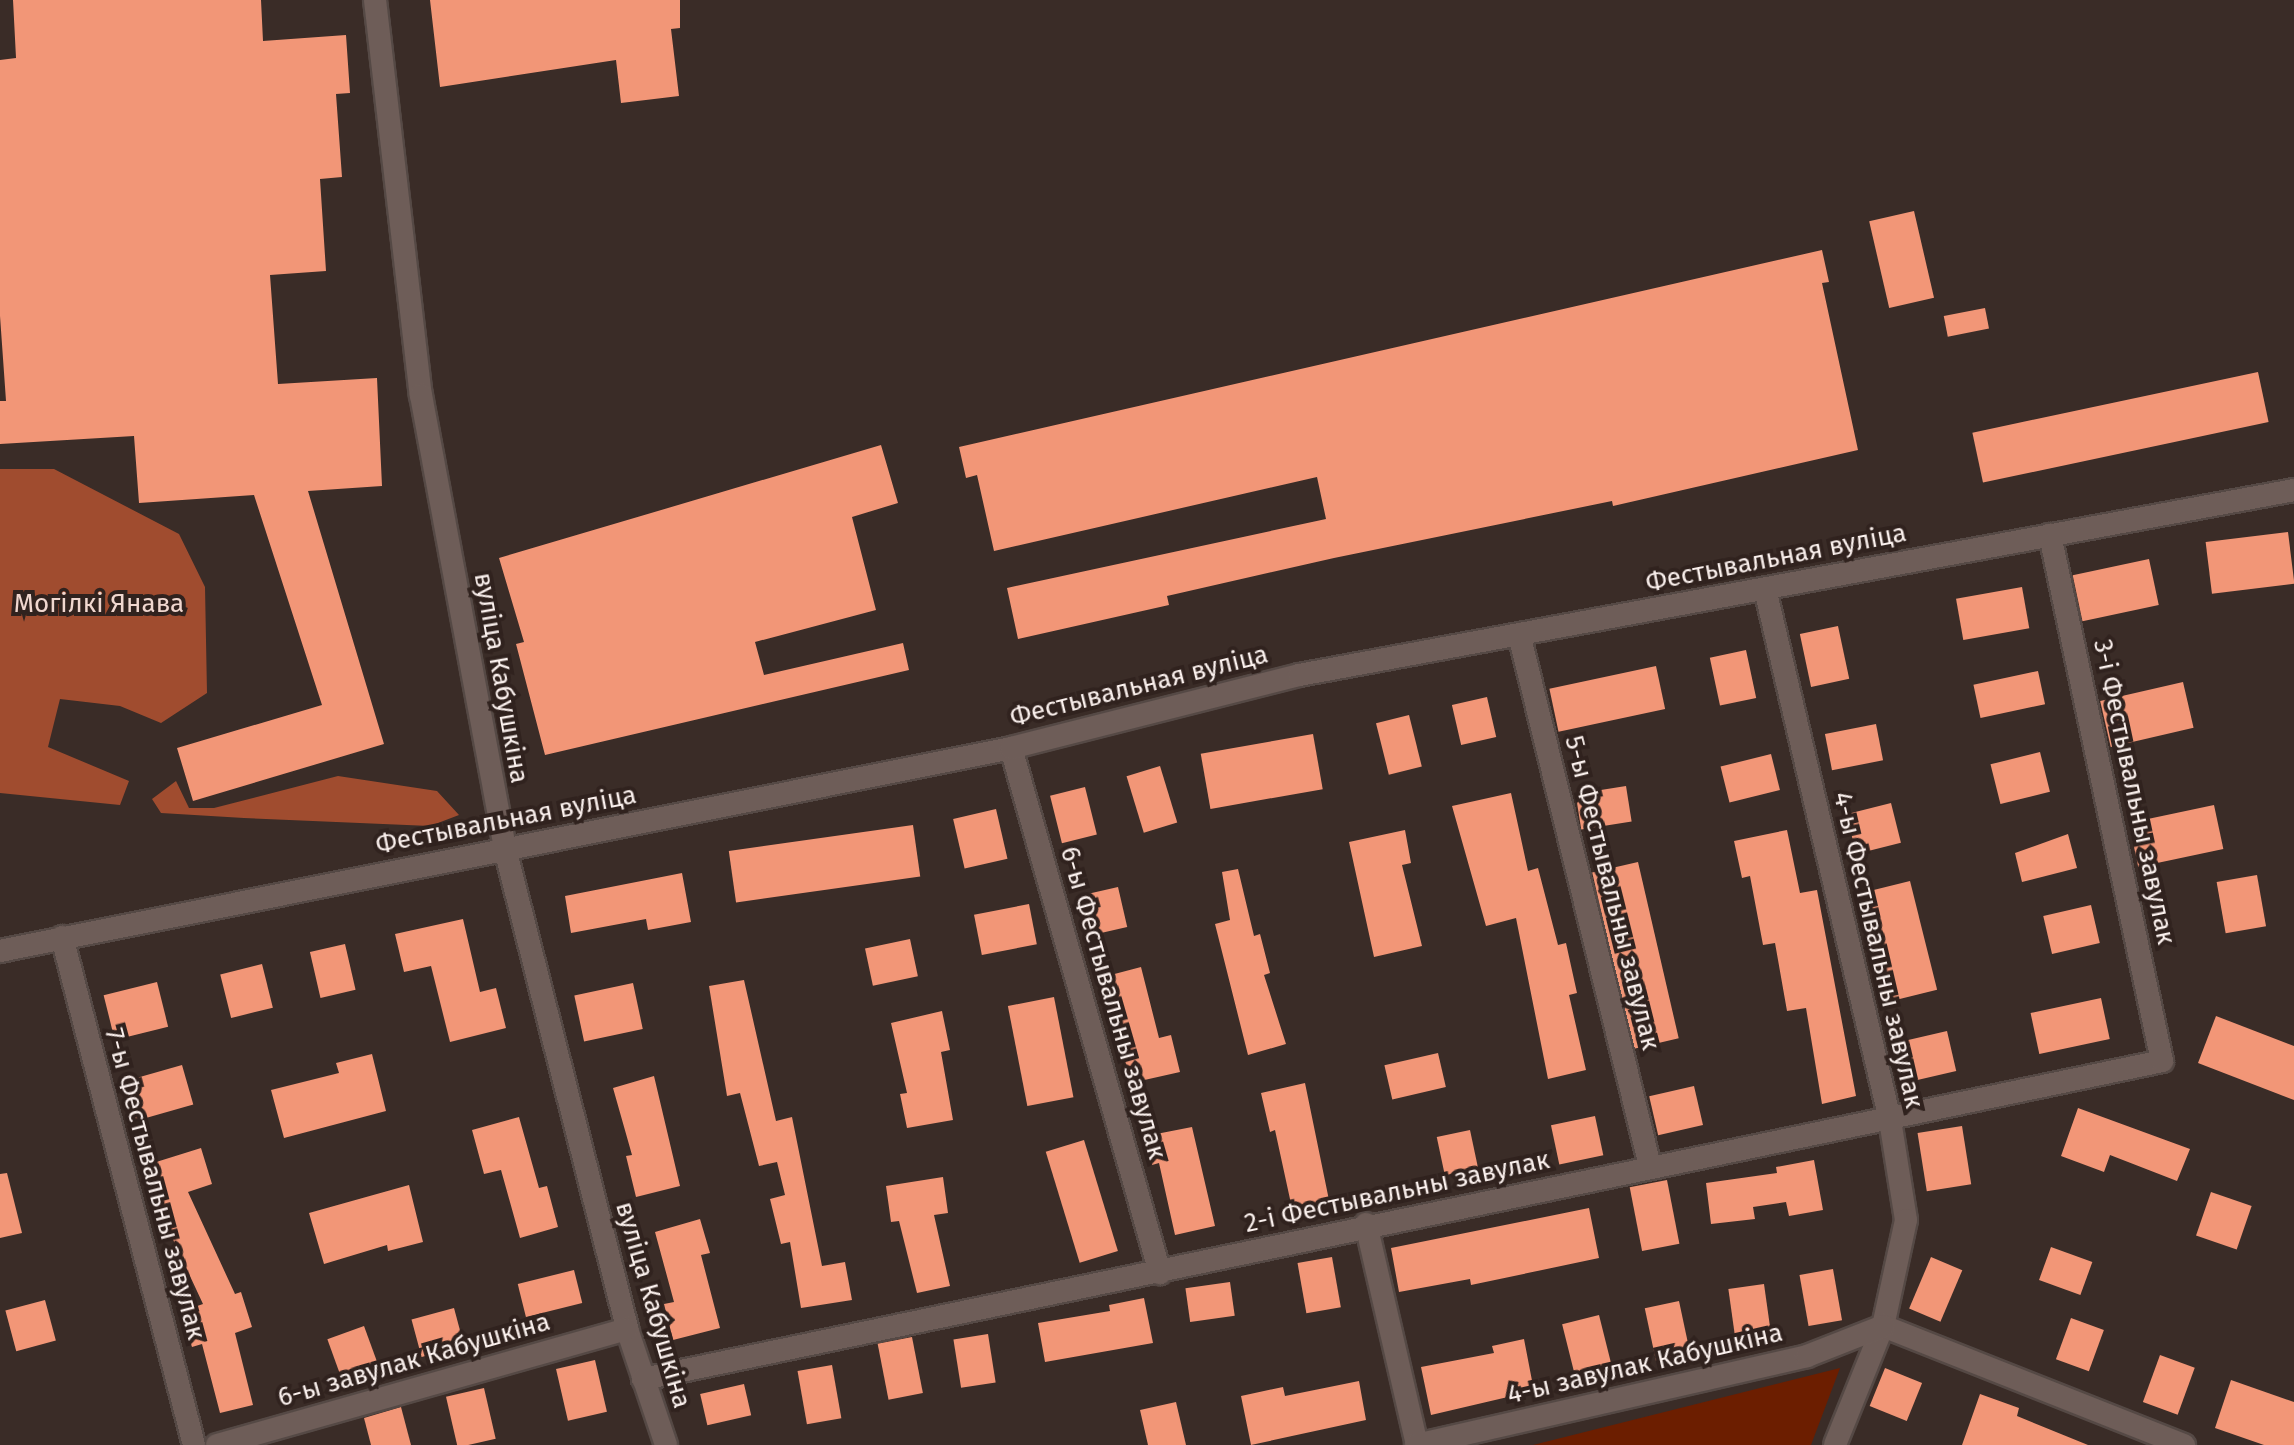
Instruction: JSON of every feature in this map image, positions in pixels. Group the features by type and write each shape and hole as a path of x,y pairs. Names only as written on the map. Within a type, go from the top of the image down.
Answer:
{"street":[{"name":"вуліца Кабушкіна","path":"375,0 421,395 505,849 627,1329 666,1445"},
{"name":"Фестывальная вуліца","path":"0,951 1011,748 1299,675 2294,490"},
{"name":"3-і Фестывальны завулак","path":"2050,535 2162,1061"},
{"name":"4-ы Фестывальны завулак","path":"1765,589 1890,1120 1906,1220 1883,1326 1835,1445"},
{"name":"5-ы Фестывальны завулак","path":"1519,634 1650,1166"},
{"name":"6-ы Фестывальны завулак","path":"1011,748 1160,1273"},
{"name":"7-ы Фестывальны завулак","path":"62,937 194,1445"},
{"name":"2-і Фестывальны завулак","path":"643,1379 1160,1273 1366,1224 1890,1120 2162,1061"},
{"path":"1366,1224 1416,1445"},
{"name":"4-ы завулак Кабушкіна","path":"1416,1445 1807,1356 1883,1326"},
{"path":"1883,1326 2184,1445"},
{"name":"6-ы завулак Кабушкіна","path":"217,1445 627,1329"}],"shaded area":[{"path":"1840,1368 1811,1445 1533,1445"}],"green space":[{"name":"Могілкі Янава","path":"0,469 54,469 179,534 205,587 207,693 161,723 120,706 60,699 48,747 129,781 120,805 0,793"},
{"path":"338,776 437,791 459,815 430,826 244,818 161,813 152,799 176,781 189,808 214,808"}],"building":[{"path":"13,0 261,0 263,41 346,35 350,93 336,94 342,177 320,179 326,271 270,275 278,384 377,378 382,486 308,491 384,744 193,801 177,748 322,705 254,495 139,503 134,436 0,444 0,401 6,401 0,316 0,60 16,58"},
{"path":"430,0 680,0 680,28 671,29 679,96 621,103 616,60 440,87"},
{"path":"1914,211 1934,298 1889,308 1869,221"},
{"path":"1822,250 1829,282 1822,283 1858,450 1613,506 1612,501 1334,558 1167,596 1169,605 1018,639 1007,588 1326,519 1317,477 994,551 977,475 966,478 959,447"},
{"path":"1985,308 1989,329 1948,337 1944,316"},
{"path":"2258,372 2269,422 1983,483 1972,433"},
{"path":"881,445 898,503 852,517 876,610 755,642 764,675 903,643 909,670 545,755 516,644 524,642 499,558"},
{"path":"2288,532 2294,584 2212,594 2206,542"},
{"path":"2149,559 2159,605 2082,621 2073,575"},
{"path":"2022,587 2029,628 1963,640 1956,599"},
{"path":"1838,626 1849,679 1811,687 1800,634"},
{"path":"1746,650 1756,698 1720,706 1710,658"},
{"path":"1656,666 1665,709 1559,732 1549,689"},
{"path":"2038,671 2045,704 1981,718 1973,685"},
{"path":"2183,682 2194,728 2111,747 2100,701"},
{"path":"1487,697 1496,737 1461,745 1452,705"},
{"path":"1409,715 1422,766 1389,775 1376,723"},
{"path":"1876,724 1883,760 1832,770 1825,734"},
{"path":"1313,734 1323,789 1210,809 1201,754"},
{"path":"2040,752 2050,792 2000,804 1991,764"},
{"path":"1771,754 1780,790 1729,802 1721,767"},
{"path":"1160,766 1177,822 1144,833 1127,776"},
{"path":"1626,786 1632,822 1581,830 1576,794"},
{"path":"1085,787 1097,835 1062,843 1050,796"},
{"path":"1511,793 1528,871 1538,868 1558,945 1566,943 1577,993 1569,995 1586,1070 1548,1079 1516,918 1486,926 1452,806"},
{"path":"1891,803 1901,843 1856,854 1846,814"},
{"path":"2214,805 2223,849 2138,867 2129,823"},
{"path":"996,809 1007,859 965,869 953,819"},
{"path":"913,825 920,876 736,902 729,851"},
{"path":"1405,830 1411,863 1402,865 1422,946 1374,957 1349,842"},
{"path":"1787,830 1800,893 1817,890 1856,1096 1822,1104 1806,1008 1787,1011 1775,943 1763,945 1750,876 1742,878 1734,841"},
{"path":"2068,834 2077,868 2022,882 2015,853"},
{"path":"1638,862 1679,1038 1633,1049 1592,873"},
{"path":"1238,869 1254,936 1260,934 1270,973 1264,975 1286,1044 1248,1055 1215,924 1230,920 1222,872"},
{"path":"682,873 691,922 648,930 646,919 571,933 565,896"},
{"path":"2257,875 2266,926 2226,933 2217,882"},
{"path":"1910,881 1937,990 1890,1002 1862,893"},
{"path":"1118,887 1127,927 1092,935 1083,895"},
{"path":"1029,904 1037,944 982,955 974,915"},
{"path":"2091,905 2100,943 2052,954 2043,916"},
{"path":"463,919 480,992 496,988 506,1028 450,1042 431,966 404,972 395,934"},
{"path":"910,939 918,976 873,986 865,949"},
{"path":"345,944 356,990 320,998 310,952"},
{"path":"262,964 273,1008 231,1018 220,974"},
{"path":"1141,967 1159,1038 1171,1035 1180,1072 1131,1083 1103,977"},
{"path":"744,980 776,1121 792,1117 822,1266 845,1262 852,1300 801,1308 790,1242 781,1244 770,1199 785,1195 777,1162 759,1166 740,1093 727,1096 709,986"},
{"path":"157,982 168,1027 115,1040 104,995"},
{"path":"633,983 643,1029 584,1041 574,995"},
{"path":"1054,997 1073,1097 1027,1106 1008,1006"},
{"path":"2101,998 2110,1039 2039,1054 2031,1013"},
{"path":"942,1011 950,1050 941,1052 953,1120 907,1128 900,1094 907,1093 891,1023"},
{"path":"2216,1016 2294,1046 2294,1100 2198,1063"},
{"path":"1947,1031 1956,1071 1915,1080 1906,1040"},
{"path":"1438,1053 1446,1087 1392,1099 1384,1065"},
{"path":"372,1054 386,1111 284,1138 271,1090 339,1073 336,1063"},
{"path":"182,1065 193,1104 133,1122 121,1082"},
{"path":"654,1076 680,1186 636,1197 626,1156 632,1155 613,1088"},
{"path":"1305,1083 1330,1205 1293,1213 1275,1130 1270,1132 1261,1093"},
{"path":"1694,1086 1703,1125 1658,1135 1649,1096"},
{"path":"2078,1108 2190,1149 2177,1181 2110,1155 2104,1172 2061,1156"},
{"path":"1595,1116 1603,1155 1559,1164 1551,1125"},
{"path":"519,1117 539,1188 547,1186 558,1227 520,1238 501,1170 484,1174 472,1130"},
{"path":"1962,1126 1971,1184 1927,1191 1918,1133"},
{"path":"1192,1127 1215,1226 1175,1235 1159,1163 1152,1165 1146,1136"},
{"path":"1470,1130 1478,1168 1445,1175 1437,1137"},
{"path":"1084,1140 1118,1251 1080,1263 1046,1152"},
{"path":"201,1148 212,1184 188,1192 235,1294 241,1292 252,1327 235,1333 253,1405 220,1413 202,1344 192,1347 180,1312 203,1304 169,1231 153,1163"},
{"path":"1814,1160 1823,1210 1789,1216 1786,1202 1753,1207 1755,1219 1711,1224 1706,1183 1777,1173 1776,1167"},
{"path":"7,1173 22,1233 0,1238 0,1174"},
{"path":"943,1177 948,1213 934,1215 950,1286 917,1293 899,1221 891,1222 886,1186"},
{"path":"1667,1180 1679,1244 1642,1251 1630,1187"},
{"path":"409,1185 423,1242 388,1251 387,1245 324,1264 309,1213"},
{"path":"2211,1192 2252,1206 2237,1249 2196,1235"},
{"path":"1589,1208 1599,1258 1471,1285 1470,1279 1399,1292 1391,1248"},
{"path":"700,1219 710,1253 701,1255 720,1328 673,1340 664,1304 674,1302 655,1232"},
{"path":"2051,1247 2092,1262 2080,1295 2039,1280"},
{"path":"1332,1257 1341,1307 1306,1313 1298,1263"},
{"path":"1931,1257 1962,1270 1940,1322 1909,1309"},
{"path":"1833,1269 1842,1320 1809,1326 1800,1275"},
{"path":"574,1270 582,1303 526,1317 518,1284"},
{"path":"1230,1282 1235,1316 1190,1322 1185,1288"},
{"path":"1764,1284 1772,1338 1736,1343 1728,1289"},
{"path":"1144,1298 1153,1343 1045,1362 1038,1323 1110,1311 1109,1305"},
{"path":"45,1300 56,1341 16,1351 5,1311"},
{"path":"1679,1301 1690,1354 1656,1361 1645,1308"},
{"path":"454,1308 464,1346 422,1357 411,1319"},
{"path":"1599,1315 1613,1371 1576,1380 1562,1324"},
{"path":"2071,1318 2104,1330 2089,1371 2056,1359"},
{"path":"364,1326 378,1364 341,1377 327,1339"},
{"path":"988,1334 996,1382 961,1388 953,1339"},
{"path":"912,1337 923,1393 889,1400 878,1344"},
{"path":"1524,1339 1534,1391 1431,1415 1421,1367 1494,1353 1492,1346"},
{"path":"2160,1355 2195,1368 2178,1415 2143,1402"},
{"path":"595,1360 607,1412 568,1421 556,1369"},
{"path":"832,1365 841,1418 807,1424 798,1371"},
{"path":"1885,1368 1922,1383 1907,1421 1870,1406"},
{"path":"2231,1380 2294,1402 2294,1445 2264,1445 2215,1428"},
{"path":"1359,1381 1366,1420 1251,1445 1241,1396 1283,1387 1285,1396"},
{"path":"744,1384 751,1415 707,1425 700,1394"},
{"path":"484,1388 496,1439 457,1445 446,1397"},
{"path":"1980,1394 2019,1408 2017,1416 2088,1445 1962,1445"},
{"path":"1176,1402 1186,1445 1148,1445 1140,1410"},
{"path":"401,1407 411,1445 371,1445 364,1418"}]}
